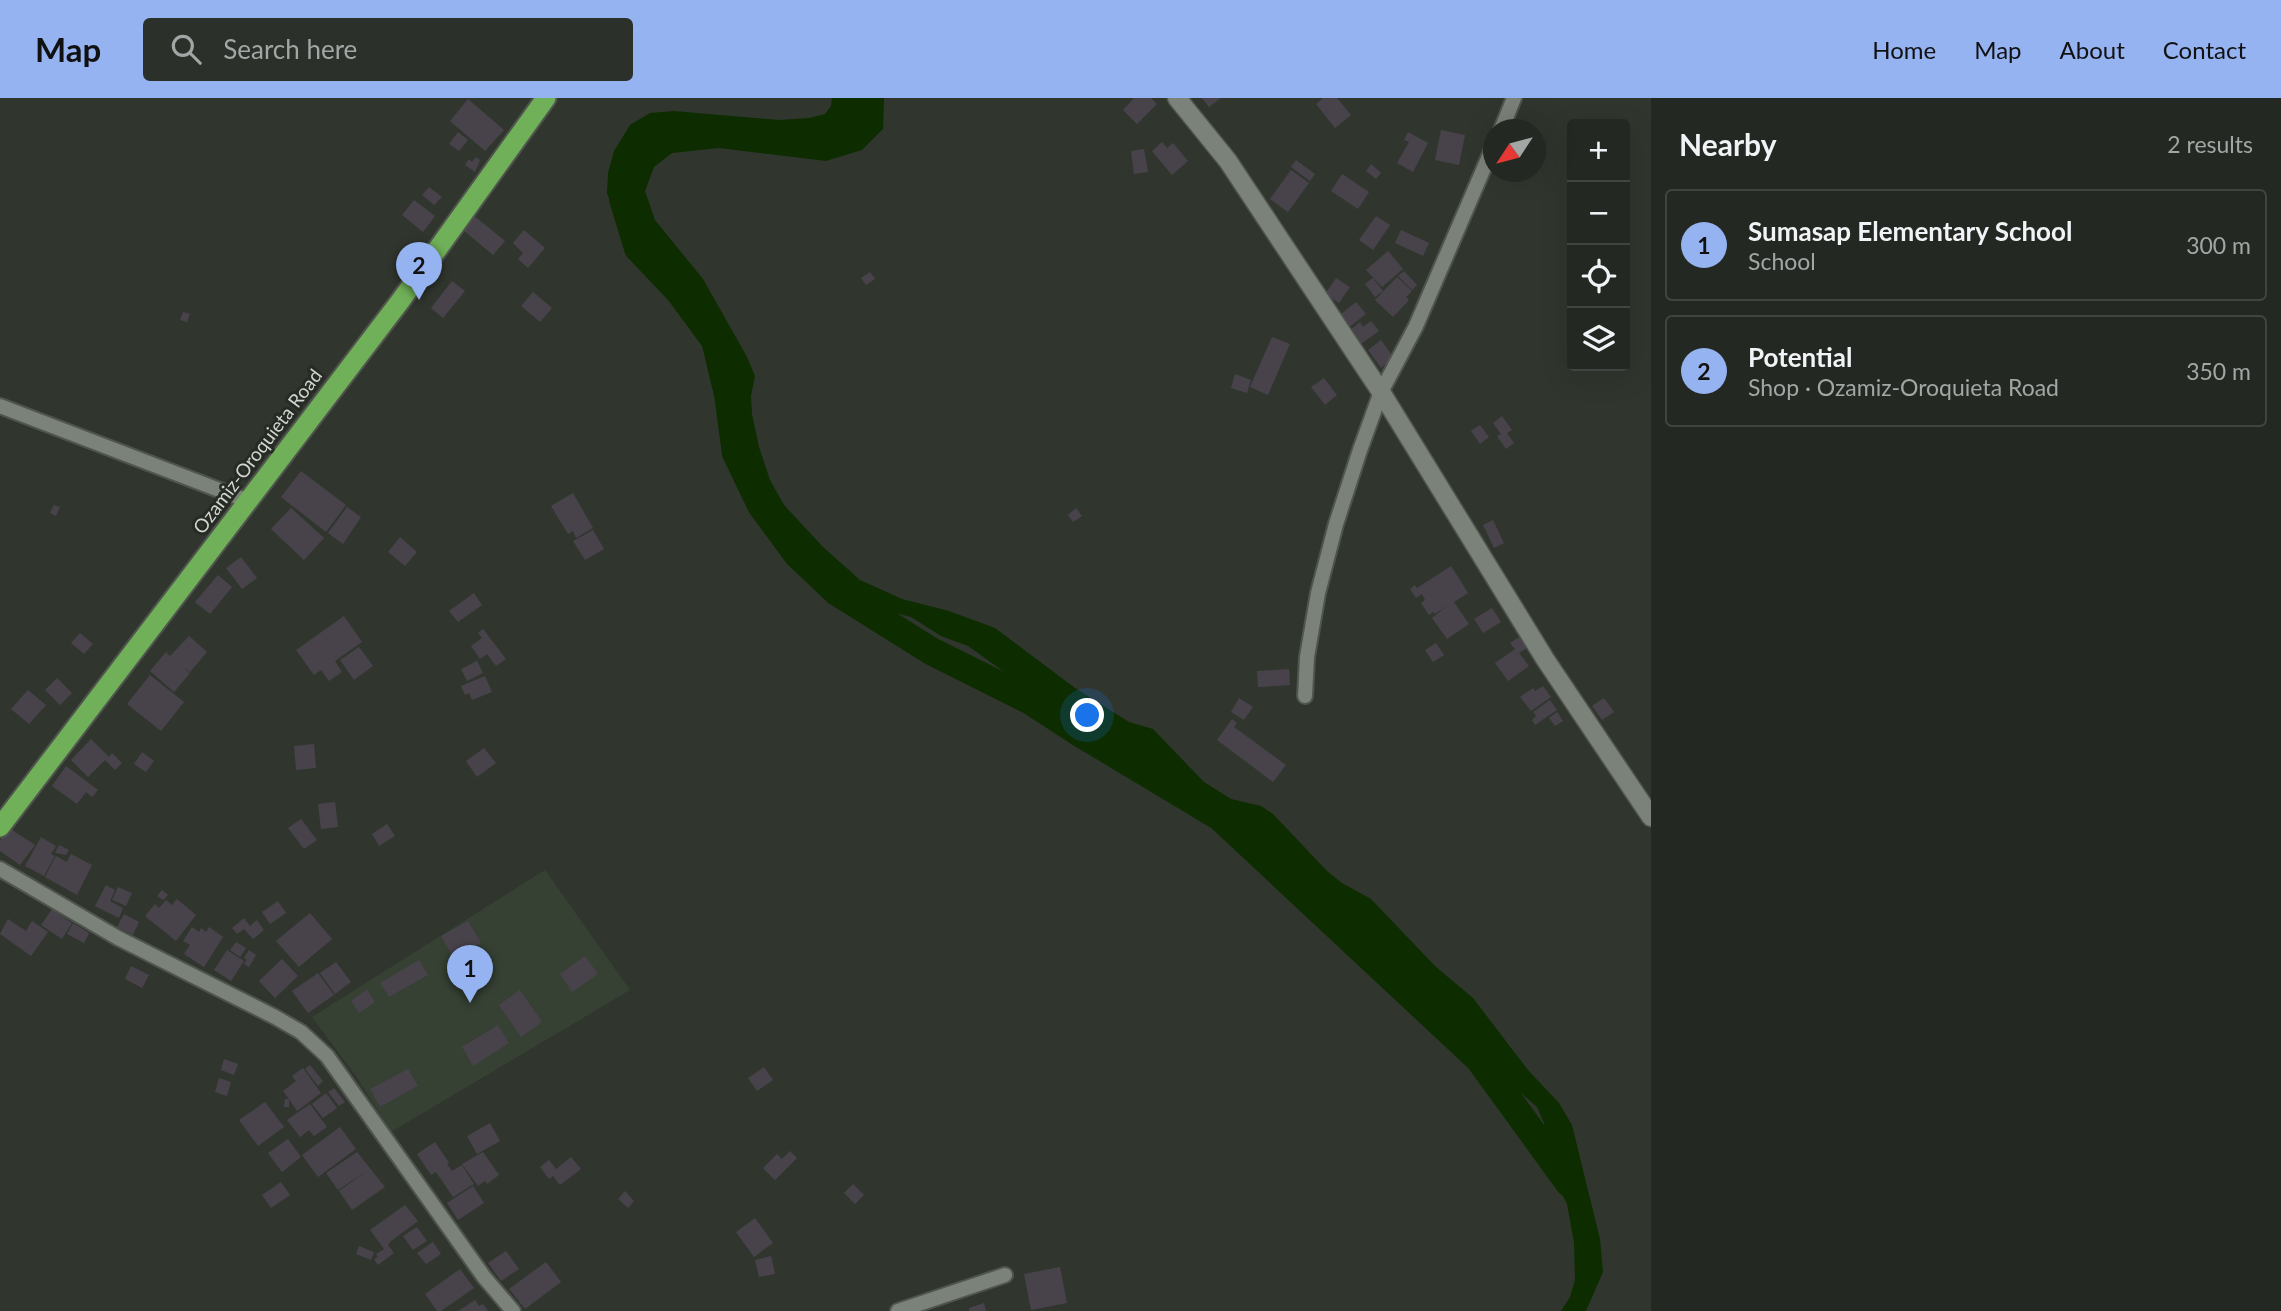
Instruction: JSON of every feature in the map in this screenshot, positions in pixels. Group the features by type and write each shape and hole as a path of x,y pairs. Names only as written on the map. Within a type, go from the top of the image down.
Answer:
{"highway":[{"name":"Ozamiz-Oroquieta Road","path":"0,827 401,300 546,98"}],"street":[{"path":"1177,98 1228,161 1381,392 1545,659 1651,817"},
{"path":"1505,119 1514,98"},
{"path":"1305,696 1307,657 1318,593 1336,524 1381,392 1416,326 1483,170"},
{"path":"0,406 248,501"},
{"path":"0,869 118,938 301,1032 327,1056 484,1277 513,1311"},
{"path":"898,1311 1006,1275"}],"shaded area":[{"path":"832,98 884,98 883,129 862,150 826,161 719,148 672,153 654,167 645,191 655,220 703,279 747,357 755,376 751,396 752,414 759,447 770,480 784,505 823,547 860,580 902,599 949,611 995,628 1075,688 1129,722 1153,729 1204,782 1231,799 1261,806 1273,814 1327,871 1371,899 1436,967 1473,998 1528,1070 1559,1103 1572,1125 1600,1239 1603,1272 1586,1311 1561,1311 1570,1297 1575,1280 1574,1243 1567,1204 1549,1169 1544,1123 1537,1107 1507,1085 1446,1015 1383,953 1330,910 1271,854 1205,801 1154,768 1081,727 968,646 941,636 911,617 891,612 842,588 807,557 774,515 745,455 736,419 733,374 724,342 675,279 622,223 607,193 608,173 614,151 630,125 650,113 674,111 779,120 809,118 825,114 831,106"},
{"path":"545,870 630,990 391,1132 358,1079 312,1017"}],"building":[{"path":"1134,98 1151,98 1157,104 1137,124 1123,110"},
{"path":"1202,98 1221,98 1209,107"},
{"path":"1323,98 1337,98 1351,115 1335,128 1316,104"},
{"path":"468,99 504,130 485,151 450,121"},
{"path":"1441,130 1465,135 1459,165 1435,160"},
{"path":"458,132 468,140 459,151 449,144"},
{"path":"1408,132 1428,143 1413,172 1397,163 1409,142 1404,140"},
{"path":"1162,142 1167,148 1173,143 1188,161 1172,175 1152,151"},
{"path":"1144,149 1148,172 1134,174 1131,151"},
{"path":"476,157 480,160 475,172 465,165 469,159 472,162"},
{"path":"1296,160 1315,174 1310,181 1291,167"},
{"path":"1371,164 1381,173 1376,179 1366,171"},
{"path":"1291,170 1309,183 1288,212 1270,199"},
{"path":"1342,174 1369,192 1358,209 1331,191"},
{"path":"429,187 442,197 434,205 422,195"},
{"path":"414,200 435,216 423,232 402,215"},
{"path":"473,215 505,241 493,255 462,229"},
{"path":"1376,216 1390,225 1373,250 1359,240"},
{"path":"524,230 545,248 528,268 518,259 523,253 513,243"},
{"path":"1401,230 1429,243 1423,256 1395,243"},
{"path":"1388,251 1403,269 1382,287 1366,270"},
{"path":"1404,271 1417,285 1412,290 1398,276"},
{"path":"870,272 875,279 866,285 861,278"},
{"path":"1397,277 1412,291 1406,297 1409,300 1393,317 1375,300"},
{"path":"1336,278 1350,287 1339,303 1325,294"},
{"path":"1373,278 1383,291 1375,297 1365,284"},
{"path":"452,281 465,291 443,318 431,308"},
{"path":"533,292 552,308 540,322 521,306"},
{"path":"1356,302 1366,314 1347,329 1337,317"},
{"path":"183,312 190,314 187,322 180,320"},
{"path":"1371,321 1379,331 1361,344 1350,330 1360,322 1363,327"},
{"path":"1272,337 1290,344 1268,395 1250,387"},
{"path":"1381,340 1394,358 1381,368 1368,350"},
{"path":"1235,374 1251,380 1247,393 1231,388"},
{"path":"1324,378 1337,395 1325,405 1311,387"},
{"path":"1502,416 1512,430 1507,433 1514,443 1506,449 1497,436 1501,434 1493,423"},
{"path":"1480,425 1489,437 1480,444 1471,431"},
{"path":"301,471 346,505 326,532 281,497"},
{"path":"573,493 593,528 576,538 573,531 568,534 551,506"},
{"path":"54,505 60,507 56,516 50,513"},
{"path":"347,507 361,517 343,544 328,533"},
{"path":"291,508 324,538 304,560 271,529"},
{"path":"1076,508 1082,516 1073,522 1068,515"},
{"path":"1493,520 1504,543 1494,548 1483,525"},
{"path":"593,530 604,549 585,560 573,541"},
{"path":"400,537 417,552 405,566 388,552"},
{"path":"241,557 257,578 242,589 226,568"},
{"path":"1451,566 1468,593 1454,602 1469,624 1447,639 1432,618 1448,605 1429,615 1421,603 1425,600 1422,594 1416,598 1410,589 1415,585 1417,588"},
{"path":"218,575 232,587 210,614 195,602"},
{"path":"474,593 482,605 458,622 449,611"},
{"path":"1492,608 1501,622 1483,633 1474,619"},
{"path":"344,616 362,642 335,661 342,672 329,681 321,670 314,675 296,650"},
{"path":"483,629 506,659 496,666 487,654 480,659 471,646 482,638 478,633"},
{"path":"80,633 93,644 84,654 71,643"},
{"path":"189,636 207,652 190,672 180,665 190,673 174,692 150,671 166,652 170,656"},
{"path":"1519,637 1527,648 1519,653 1529,666 1508,681 1495,663 1515,649 1510,643"},
{"path":"1436,643 1444,655 1433,662 1425,650"},
{"path":"359,647 373,666 354,680 340,660"},
{"path":"477,661 483,673 467,681 461,669"},
{"path":"1289,669 1290,685 1258,687 1257,671"},
{"path":"150,675 184,702 161,731 127,704"},
{"path":"485,676 492,692 472,700 469,693 465,695 461,686"},
{"path":"57,678 72,693 60,705 45,690"},
{"path":"1543,686 1551,697 1531,711 1520,697 1533,688 1535,691"},
{"path":"28,690 46,705 29,724 11,709"},
{"path":"1239,698 1253,707 1244,720 1231,712"},
{"path":"1604,698 1614,712 1602,720 1592,706"},
{"path":"1550,700 1557,710 1535,725 1532,720 1536,716 1533,712"},
{"path":"1557,712 1563,721 1555,726 1549,718"},
{"path":"1232,719 1237,723 1234,727 1286,765 1273,782 1217,740"},
{"path":"91,739 109,757 112,753 122,763 115,770 105,760 88,777 71,760"},
{"path":"314,744 316,768 296,770 294,746"},
{"path":"484,748 496,763 477,777 466,761"},
{"path":"142,752 154,761 146,772 134,764"},
{"path":"66,766 98,790 92,797 86,792 77,804 52,786"},
{"path":"335,802 338,827 321,829 318,804"},
{"path":"301,819 317,840 304,849 288,828"},
{"path":"387,824 395,836 379,846 372,834"},
{"path":"9,828 35,845 20,865 0,851 0,841"},
{"path":"41,837 56,846 51,854 55,856 44,876 25,866"},
{"path":"59,845 69,850 66,855 55,853"},
{"path":"71,854 92,865 77,895 45,877 56,856 67,862"},
{"path":"106,885 115,890 110,901 123,908 119,918 95,906"},
{"path":"118,887 132,893 126,906 112,900"},
{"path":"162,890 168,895 163,900 157,896"},
{"path":"177,899 196,915 176,941 145,916 155,904 159,908 166,900 172,905"},
{"path":"278,901 286,913 270,924 262,912"},
{"path":"52,909 72,923 62,939 41,925"},
{"path":"310,913 332,939 299,967 276,941"},
{"path":"124,914 139,922 133,935 117,927"},
{"path":"244,918 250,926 257,920 264,930 253,939 244,929 237,934 232,928"},
{"path":"8,919 26,931 32,921 48,932 31,956 0,934"},
{"path":"468,921 481,943 454,959 441,936"},
{"path":"73,923 89,933 84,943 67,934"},
{"path":"192,927 199,932 201,928 206,932 209,927 223,937 204,967 184,954 190,945 183,941"},
{"path":"236,942 246,948 240,957 230,950"},
{"path":"227,950 244,961 231,981 214,970"},
{"path":"249,950 256,955 249,967 244,964 247,960 244,958"},
{"path":"585,956 598,974 572,992 560,974"},
{"path":"282,959 298,976 275,998 259,981"},
{"path":"419,960 428,975 389,997 380,983"},
{"path":"336,962 351,982 335,994 320,973"},
{"path":"131,966 149,975 142,988 125,979"},
{"path":"318,973 334,995 308,1013 292,991"},
{"path":"367,989 375,1002 359,1013 351,1001"},
{"path":"520,990 542,1022 521,1037 499,1005"},
{"path":"498,1025 509,1043 473,1066 462,1047"},
{"path":"224,1059 238,1064 234,1075 221,1070"},
{"path":"310,1065 323,1081 318,1086 305,1069"},
{"path":"764,1067 773,1080 757,1091 748,1078"},
{"path":"303,1068 321,1093 297,1111 283,1091 296,1081 292,1076"},
{"path":"408,1069 418,1086 380,1107 370,1089"},
{"path":"219,1078 231,1082 227,1096 215,1092"},
{"path":"334,1088 345,1102 339,1106 328,1092"},
{"path":"326,1093 337,1108 323,1118 312,1104"},
{"path":"285,1099 289,1099 289,1107 284,1107"},
{"path":"265,1102 284,1127 258,1146 239,1120"},
{"path":"310,1104 327,1127 314,1136 309,1130 300,1137 287,1120"},
{"path":"490,1123 500,1141 477,1154 467,1136"},
{"path":"340,1127 356,1149 318,1177 302,1155"},
{"path":"288,1139 301,1157 282,1172 268,1153"},
{"path":"435,1142 452,1171 462,1165 474,1184 453,1197 436,1172 431,1175 417,1154"},
{"path":"790,1151 797,1158 775,1180 763,1168 777,1154 782,1159"},
{"path":"357,1152 385,1187 352,1210 339,1191 367,1171 338,1190 326,1173"},
{"path":"483,1152 499,1175 487,1184 485,1181 478,1186 462,1164"},
{"path":"571,1157 581,1169 560,1185 553,1176 549,1179 540,1167 549,1160 556,1169"},
{"path":"281,1182 290,1195 271,1208 262,1195"},
{"path":"853,1184 864,1195 855,1204 844,1193"},
{"path":"473,1186 484,1203 458,1220 447,1203"},
{"path":"625,1191 634,1201 628,1208 618,1199"},
{"path":"405,1205 418,1221 391,1241 388,1245 394,1253 378,1265 374,1259 378,1257 376,1254 384,1249 370,1230"},
{"path":"755,1218 773,1243 754,1257 736,1232"},
{"path":"417,1227 427,1241 413,1250 403,1236"},
{"path":"433,1242 441,1254 426,1264 417,1253"},
{"path":"359,1246 374,1252 371,1260 356,1254"},
{"path":"506,1251 519,1269 501,1281 488,1263"},
{"path":"771,1256 775,1274 759,1277 755,1260"},
{"path":"546,1262 561,1282 525,1309 509,1289"},
{"path":"1060,1267 1067,1303 1031,1310 1024,1274"},
{"path":"460,1269 474,1288 441,1311 437,1311 425,1294"},
{"path":"475,1300 479,1306 483,1304 488,1311 458,1311"},
{"path":"984,1303 986,1311 969,1311 969,1308"}],"waterway":[{"path":"623,199 638,248 678,290 715,340 728,394 736,453 761,505 797,554 837,592 931,651 1031,701 1220,817 1479,1059 1569,1183"}],"place":[{"name":"Potential","path":"419,300"},
{"name":"Sumasap Elementary School","path":"470,1003"}]}
